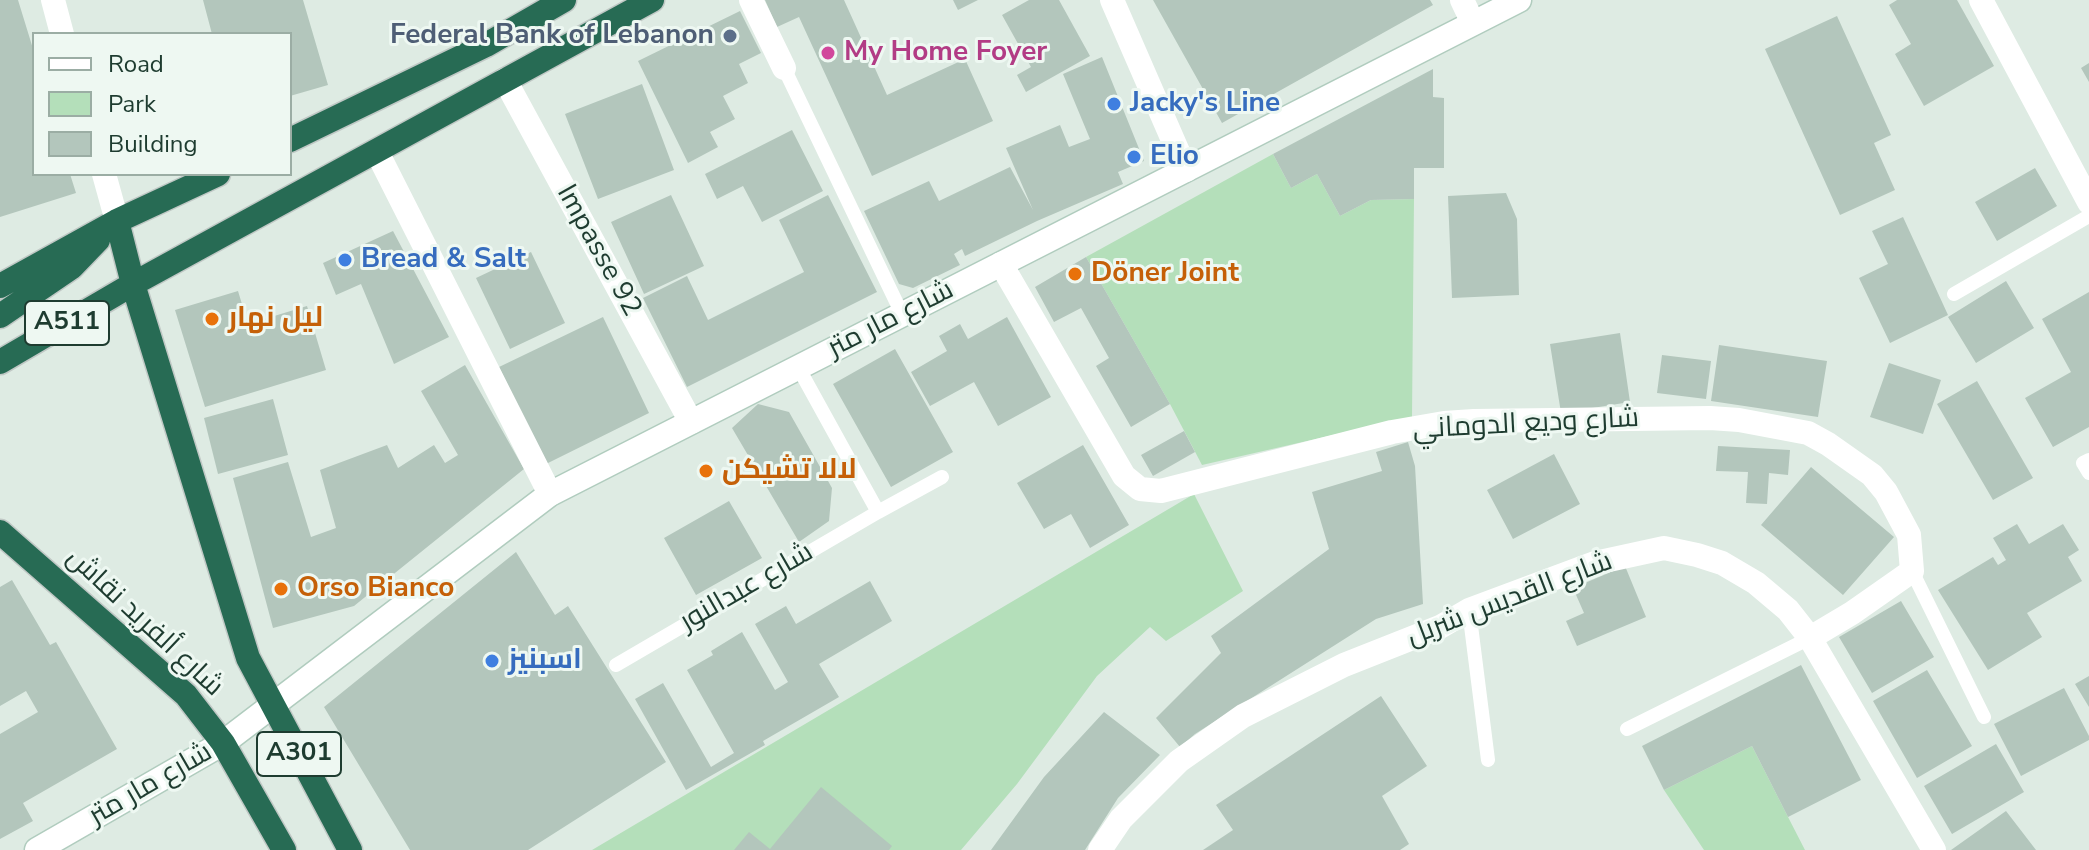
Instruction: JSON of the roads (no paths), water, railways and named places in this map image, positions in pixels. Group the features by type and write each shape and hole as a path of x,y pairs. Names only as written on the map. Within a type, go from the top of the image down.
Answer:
{"highway":[{"path":"292,139 486,45 564,0"},
{"name":"A511","path":"0,362 133,284 652,0"},
{"path":"292,125 369,103"},
{"name":"A511","path":"2,284 117,221 214,176"},
{"path":"0,316 72,267 117,221"},
{"name":"شارع ألفريد نقاش","path":"117,221 133,284 248,658 274,706"},
{"name":"شارع ألفريد نقاش","path":"0,532 186,695 223,743 284,850"},
{"name":"A301","path":"274,706 350,850"}],"street":[{"path":"53,0 61,32"},
{"path":"751,0 784,68"},
{"path":"1112,0 1186,170"},
{"path":"1462,0 1473,23"},
{"name":"شارع مار متر","path":"37,850 223,743 550,494 1519,0"},
{"path":"1981,0 2089,202"},
{"name":"Impasse 92","path":"505,80 691,422"},
{"path":"377,152 550,494"},
{"path":"105,176 117,221"},
{"name":"شارع وديع الدوماني","path":"1001,264 1124,476 1140,489 1161,491 1392,432 1444,423 1739,420 1808,433 1872,475 1886,492 1909,535 1912,571"},
{"name":"شارع القديس شربل","path":"1100,850 1121,819 1179,761 1243,716 1344,665 1440,627 1469,610 1595,563 1664,548 1722,563 1756,583 1788,610 1810,638 1934,850"},
{"path":"1810,638 1912,571"}],"lane":[{"path":"784,68 902,314"},
{"path":"1954,294 2089,216"},
{"path":"798,367 878,512"},
{"name":"شارع عبدالنور","path":"616,665 942,477"},
{"path":"1912,571 1984,717"},
{"path":"1469,610 1488,760"},
{"path":"1627,729 1810,638"}],"place":[{"name":"Federal Bank of Lebanon","path":"730,36"},
{"name":"My Home Foyer","path":"828,53"},
{"name":"Jacky's Line","path":"1114,104"},
{"name":"Elio","path":"1134,157"},
{"name":"Bread & Salt","path":"345,260"},
{"name":"Döner Joint","path":"1075,274"},
{"name":"ليل نهار","path":"212,319"},
{"name":"لالا تشيكن","path":"706,471"},
{"name":"Orso Bianco","path":"281,589"},
{"name":"اسبنيز","path":"492,661"}]}
